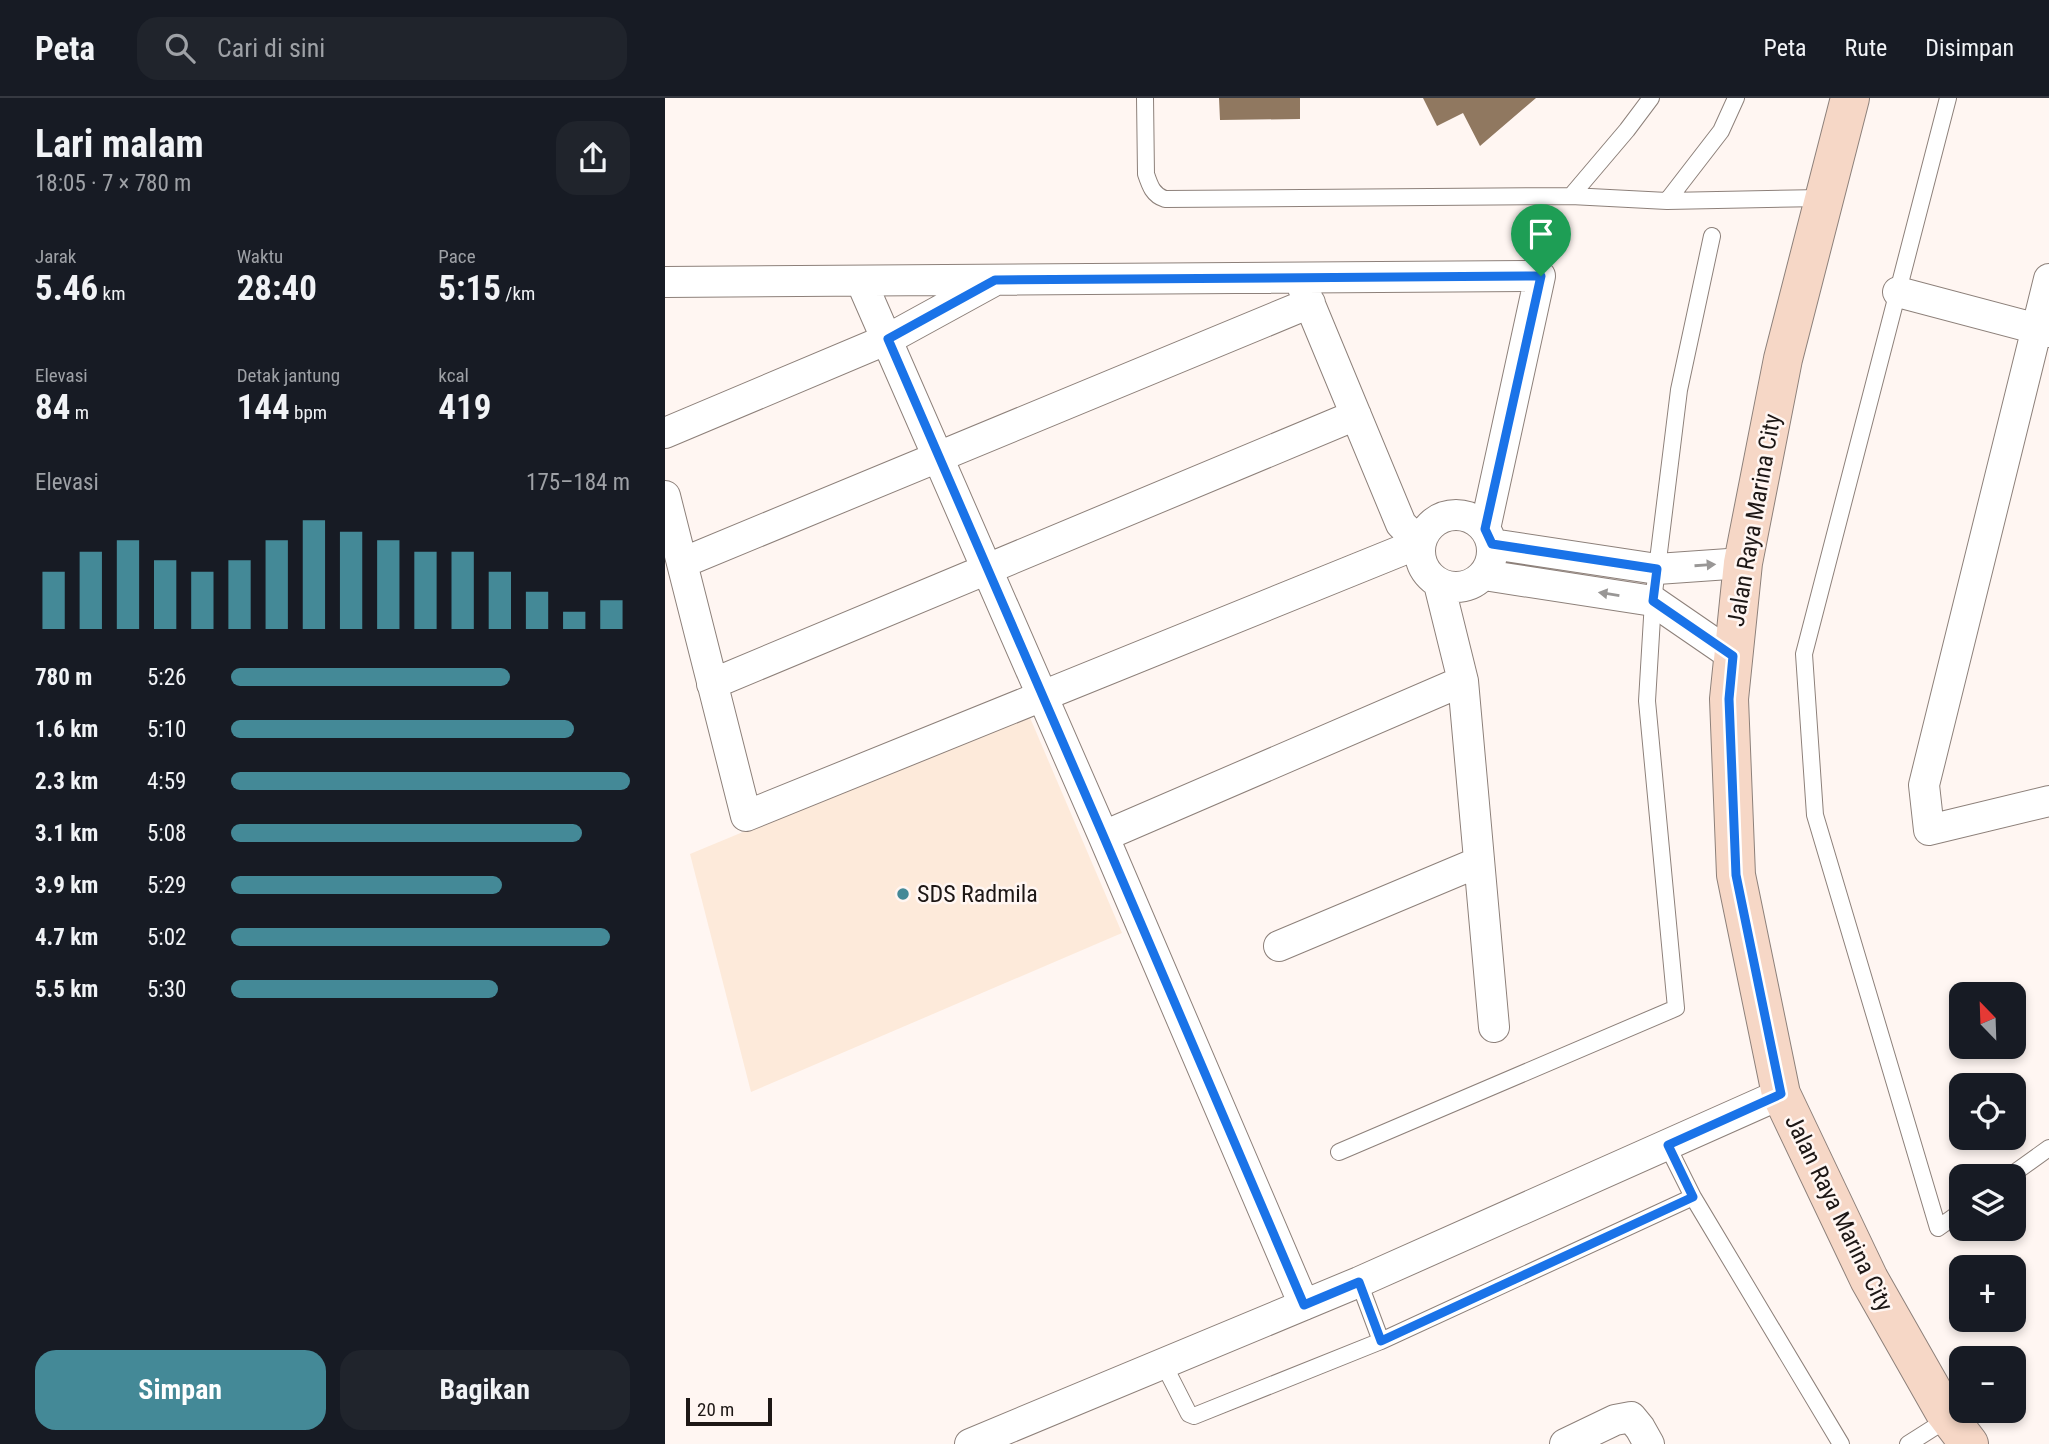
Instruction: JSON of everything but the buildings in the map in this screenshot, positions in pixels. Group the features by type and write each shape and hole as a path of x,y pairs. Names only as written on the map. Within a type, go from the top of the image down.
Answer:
{"main road":[{"name":"Jalan Raya Marina City","path":"1850,98 1783,359 1742,563 1729,699 1736,875 1781,1094 1869,1279 1959,1431"}],"street":[{"path":"665,282 995,280 1305,290 1541,276 1488,536 1491,560 1484,575 1471,585 1455,588 1439,584 1426,574 1419,559 1420,542 1427,528 1440,518 1456,514 1472,519 1488,536 1657,569 1742,563"},
{"path":"2049,279 2043,330 1924,785 1929,830 2049,801"},
{"path":"665,433 888,339 995,280"},
{"path":"861,281 1104,836 1304,1305"},
{"path":"1305,290 1401,524 1420,542"},
{"path":"682,563 938,456 1305,290"},
{"path":"1898,292 2043,330"},
{"path":"712,684 1356,415"},
{"path":"665,496 746,816 1420,542"},
{"path":"1484,575 1653,601 1733,656"},
{"path":"1439,584 1463,681 1494,1027"},
{"path":"1104,836 1463,681"},
{"path":"1279,946 1479,862"},
{"path":"970,1444 1359,1282 1781,1094"},
{"path":"1565,1444 1615,1420 1631,1418 1649,1444"}],"lane":[{"path":"1145,98 1146,174 1154,193 1165,199 1571,196 1667,201 1826,198"},
{"path":"1571,196 1651,98"},
{"path":"1667,201 1721,131 1735,98"},
{"path":"1948,98 1804,654 1815,815 1938,1228 1949,1220"},
{"path":"1339,1152 1676,1008 1647,701 1653,601 1679,390 1712,236"},
{"path":"1668,1145 1693,1197 1841,1444"},
{"path":"2026,1165 2049,1148"},
{"path":"1163,1363 1189,1414 1194,1416 1381,1341 1693,1197"},
{"path":"1359,1282 1381,1341"},
{"path":"1909,1444 1959,1431"}],"shaded area":[{"name":"SDS Radmila","path":"1028,713 1122,933 751,1092 690,854"}],"place":[{"name":"SDS Radmila","path":"903,894"}],"route":[{"path":"1541,276 1485,529 1492,544 1657,569 1653,601 1733,656 1729,699 1736,875 1781,1094 1668,1145 1693,1197 1381,1341 1359,1282 1304,1305 888,339 995,280 1541,276"}]}
